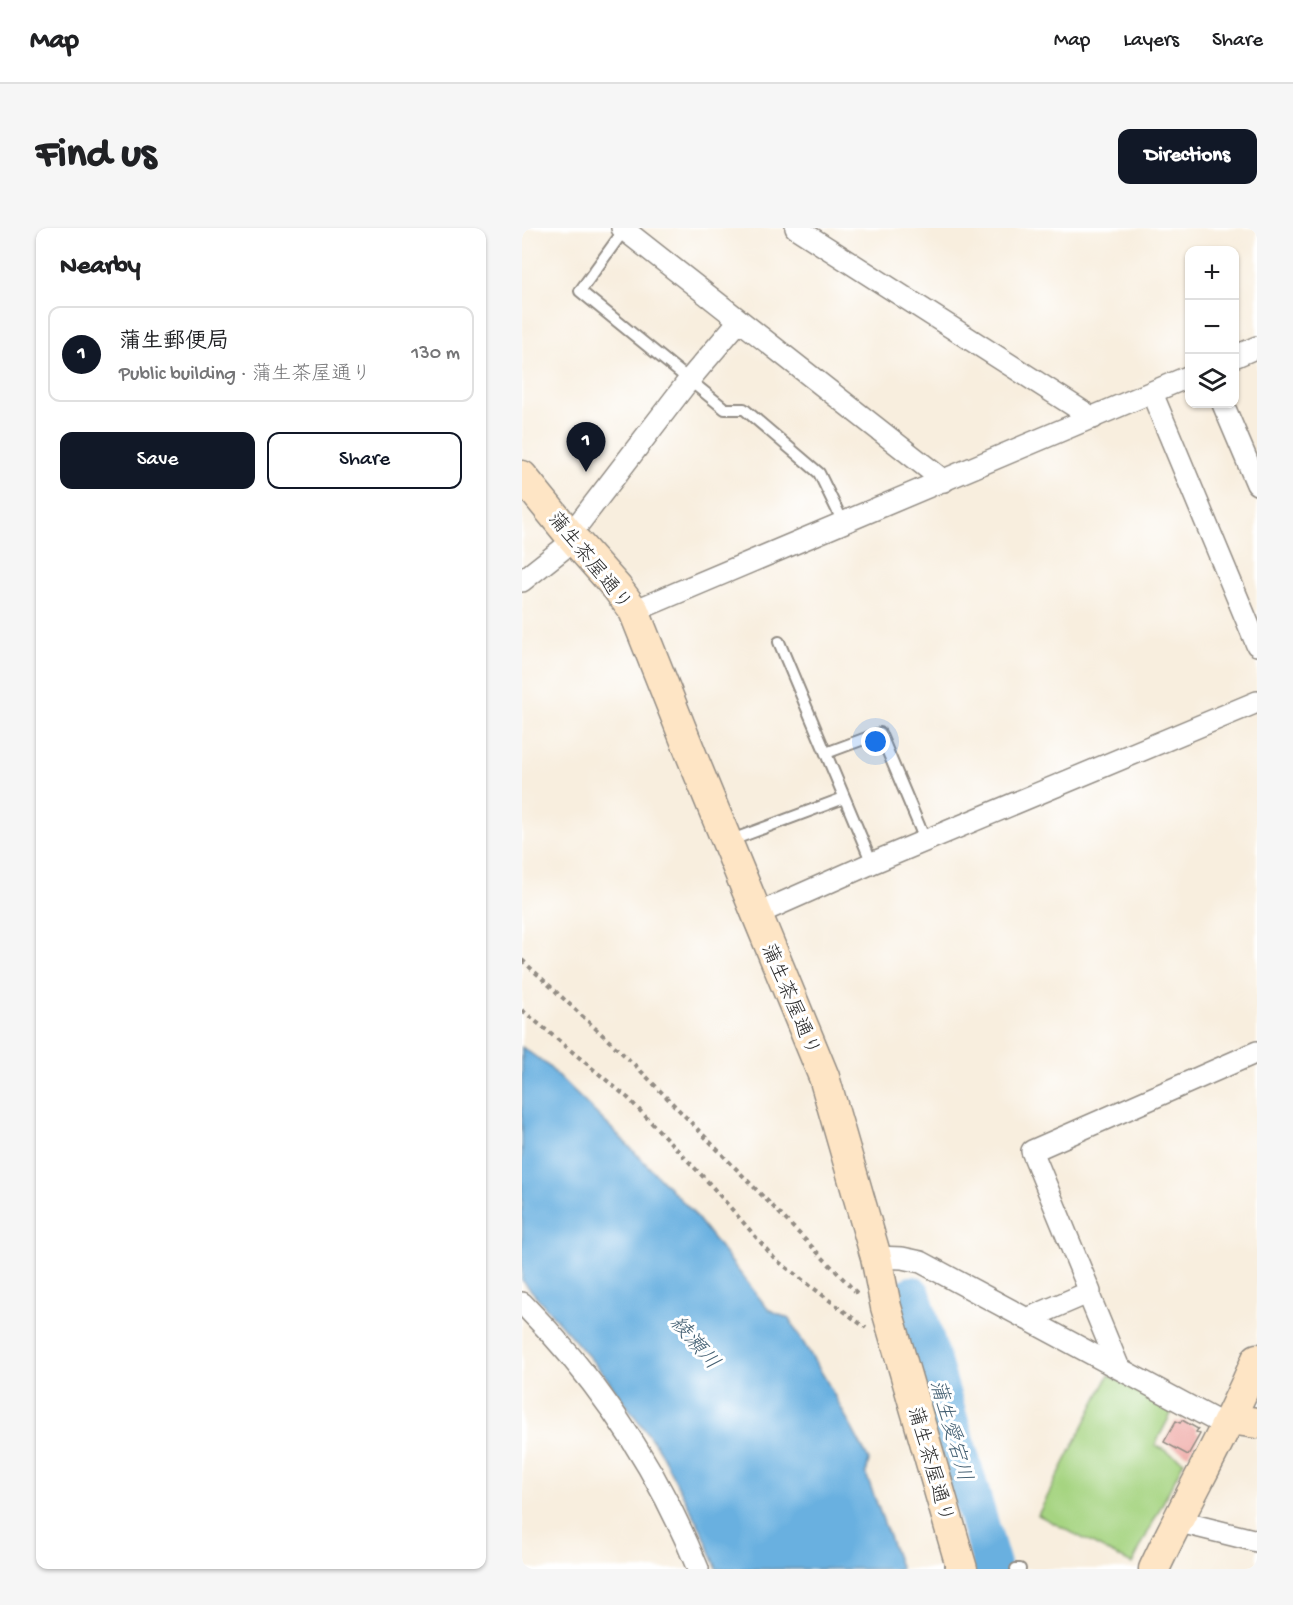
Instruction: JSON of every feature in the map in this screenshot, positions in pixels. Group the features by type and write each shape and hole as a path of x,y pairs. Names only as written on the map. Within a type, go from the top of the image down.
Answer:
{"street":[{"path":"796,228 1093,418"},
{"path":"623,229 944,481"},
{"path":"522,581 572,537 689,380 739,321"},
{"path":"1239,355 1257,347"},
{"path":"634,610 1185,378"},
{"path":"1152,393 1257,645"},
{"path":"1225,408 1257,484"},
{"name":"蒲生茶屋通り","path":"522,476 634,610 824,1077 876,1257 886,1307 962,1569"},
{"path":"757,914 872,863 1257,702"},
{"path":"1119,1368 1032,1151 1257,1052"},
{"path":"876,1257 902,1258 921,1262 1119,1368 1237,1423"},
{"path":"1027,1319 1088,1293"},
{"path":"522,1304 571,1355 611,1409 676,1516 698,1569"},
{"path":"1154,1569 1176,1521 1237,1423 1257,1359"},
{"path":"1176,1521 1257,1541"}],"lane":[{"path":"623,229 580,291 725,409 744,409 819,473 843,522"},
{"path":"779,642 872,863"},
{"path":"826,753 880,733 926,842"},
{"path":"727,842 844,798"}],"path":[{"path":"522,960 637,1067 865,1302"},
{"path":"522,1010 628,1098 709,1183 775,1259 872,1332"}],"green space":[{"path":"1109,1375 1173,1410 1155,1445 1184,1461 1132,1564 1038,1515"}],"water":[{"name":"綾瀬川","path":"522,1047 547,1065 691,1210 768,1309 789,1319 825,1378 869,1460 866,1474 901,1569 717,1569 703,1533 658,1448 603,1373 522,1280"}],"building":[{"path":"1182,1420 1198,1429 1196,1432 1200,1434 1188,1455 1164,1442 1176,1421 1180,1423"}],"waterway":[{"name":"蒲生愛宕川","path":"912,1295 992,1565"}],"place":[{"name":"蒲生郵便局","path":"586,472"}]}
